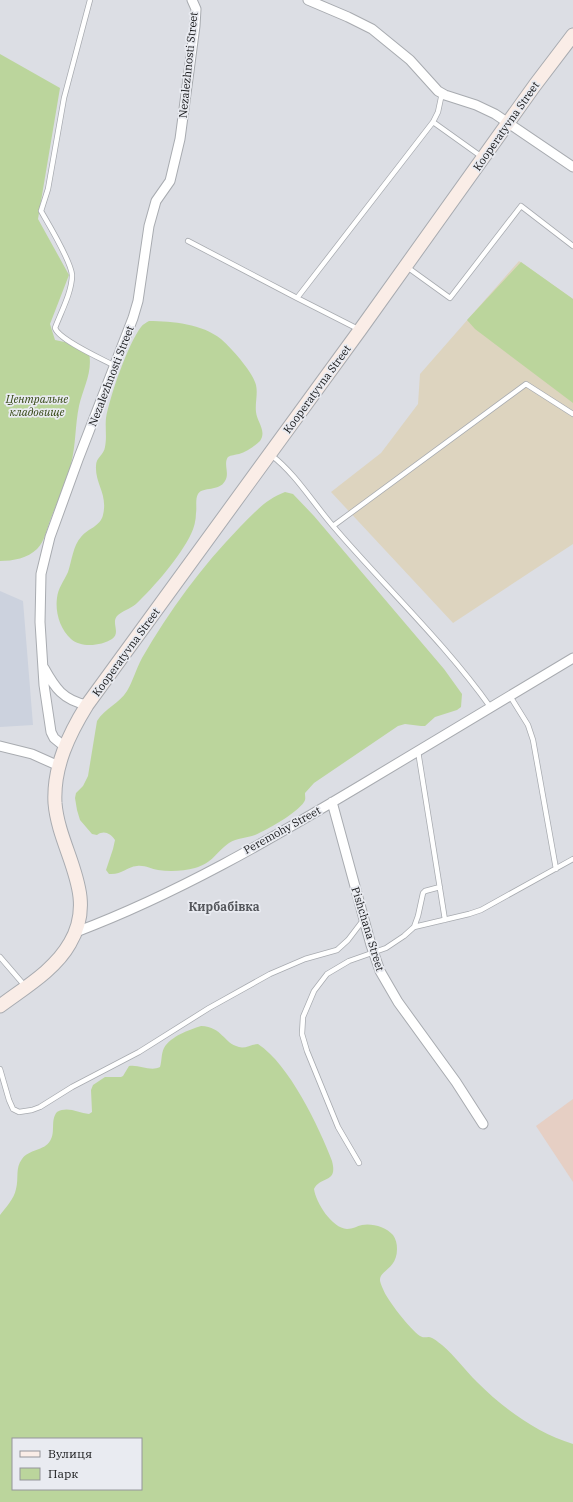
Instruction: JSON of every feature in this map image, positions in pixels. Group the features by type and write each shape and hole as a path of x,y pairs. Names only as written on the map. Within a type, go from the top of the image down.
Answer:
{"street":[{"name":"Nezalezhnosti Street","path":"65,747 54,738 51,732 44,685 40,622 41,574 50,538 133,318 138,301 149,226 156,201 170,181 177,157 188,84 196,9 192,0"},
{"path":"196,9 199,0"},
{"path":"308,0 372,29 420,69 432,85 442,93 476,105 508,123 573,167"},
{"name":"Kooperatyvna Street","path":"76,932 80,916 80,892 78,878 63,840 58,819 55,792 59,766 65,747 77,722 87,706 573,35"},
{"name":"Peremohy Street","path":"76,932 158,898 257,845 491,708 573,658"},
{"path":"43,667 56,688 70,700 87,706"},
{"path":"0,746 32,754 59,766"},
{"name":"Pishchana Street","path":"332,802 373,953 380,971 391,991 456,1082 483,1124"},
{"path":"0,1006 46,971 63,953 76,932"}],"lane":[{"path":"90,0 64,98 48,188 41,211 68,262 72,274 68,293 55,328 56,331 63,338 115,366"},
{"path":"297,298 433,122 438,112 442,93"},
{"path":"433,122 483,158"},
{"path":"405,266 450,298 521,206 573,246"},
{"path":"188,241 360,330"},
{"path":"333,526 526,384 573,414"},
{"path":"270,454 284,465 333,526 460,668 491,708"},
{"path":"510,696 528,725 532,736 556,868"},
{"path":"418,751 445,920"},
{"path":"359,1163 338,1127 302,1037 301,1028 303,1016 314,991 327,974 348,960 373,953 393,944 414,927 481,910 573,859"},
{"path":"414,927 423,893 425,891 440,887"},
{"path":"0,1069 13,1110 19,1112 40,1107 72,1087 139,1052 209,1008 263,978 305,959 337,950 348,940 364,918"},
{"path":"0,957 26,987"}],"shaded area":[{"path":"519,261 573,299 573,544 453,623 331,492 381,453 418,404 420,374"},
{"path":"0,591 23,601 33,725 0,727"},
{"path":"573,1099 573,1182 536,1126"}],"green space":[{"name":"Центральне кладовище","path":"0,54 60,88 38,219 69,275 50,324 55,340 79,345 89,353 90,367 79,406 73,457 65,485 44,538 40,546 29,555 15,560 0,561"},
{"path":"521,262 573,299 573,403 475,329 467,320"},
{"path":"149,321 187,324 213,334 229,346 247,368 255,381 257,392 256,412 262,430 262,437 253,447 242,453 228,457 226,463 226,478 219,487 203,490 198,494 195,524 186,543 174,562 151,589 136,604 117,616 115,619 115,637 97,644 80,644 75,642 67,635 61,625 57,609 58,594 68,572 74,549 78,541 84,534 97,525 103,515 104,501 97,478 96,463 105,447 106,418 108,408 115,384 131,345 141,327"},
{"path":"285,492 293,494 314,516 444,669 462,694 461,707 457,710 435,717 425,726 405,724 398,726 314,783 305,793 304,802 289,816 255,835 229,843 201,866 186,870 172,871 137,866 121,872 109,874 106,870 115,840 107,833 100,833 97,835 92,834 80,820 75,798 76,793 83,786 88,776 97,721 127,691 152,640 175,606 212,557 266,502"},
{"path":"201,1026 208,1027 214,1029 229,1042 239,1047 258,1044 270,1053 281,1066 302,1097 332,1161 333,1173 314,1189 321,1208 330,1220 341,1228 349,1229 362,1225 370,1225 379,1226 390,1232 396,1242 396,1256 392,1265 383,1274 380,1281 385,1294 405,1321 420,1336 429,1337 442,1345 487,1392 510,1411 534,1427 573,1444 573,1502 0,1502 0,1215 14,1196 20,1162 28,1153 44,1147 50,1141 53,1134 54,1119 57,1112 61,1110 69,1110 89,1114 92,1112 91,1090 93,1085 105,1077 123,1076 129,1066 152,1069 160,1067 164,1048 171,1040 181,1034"}],"district":[{"name":"Кирбабівка","path":"224,907"}]}
